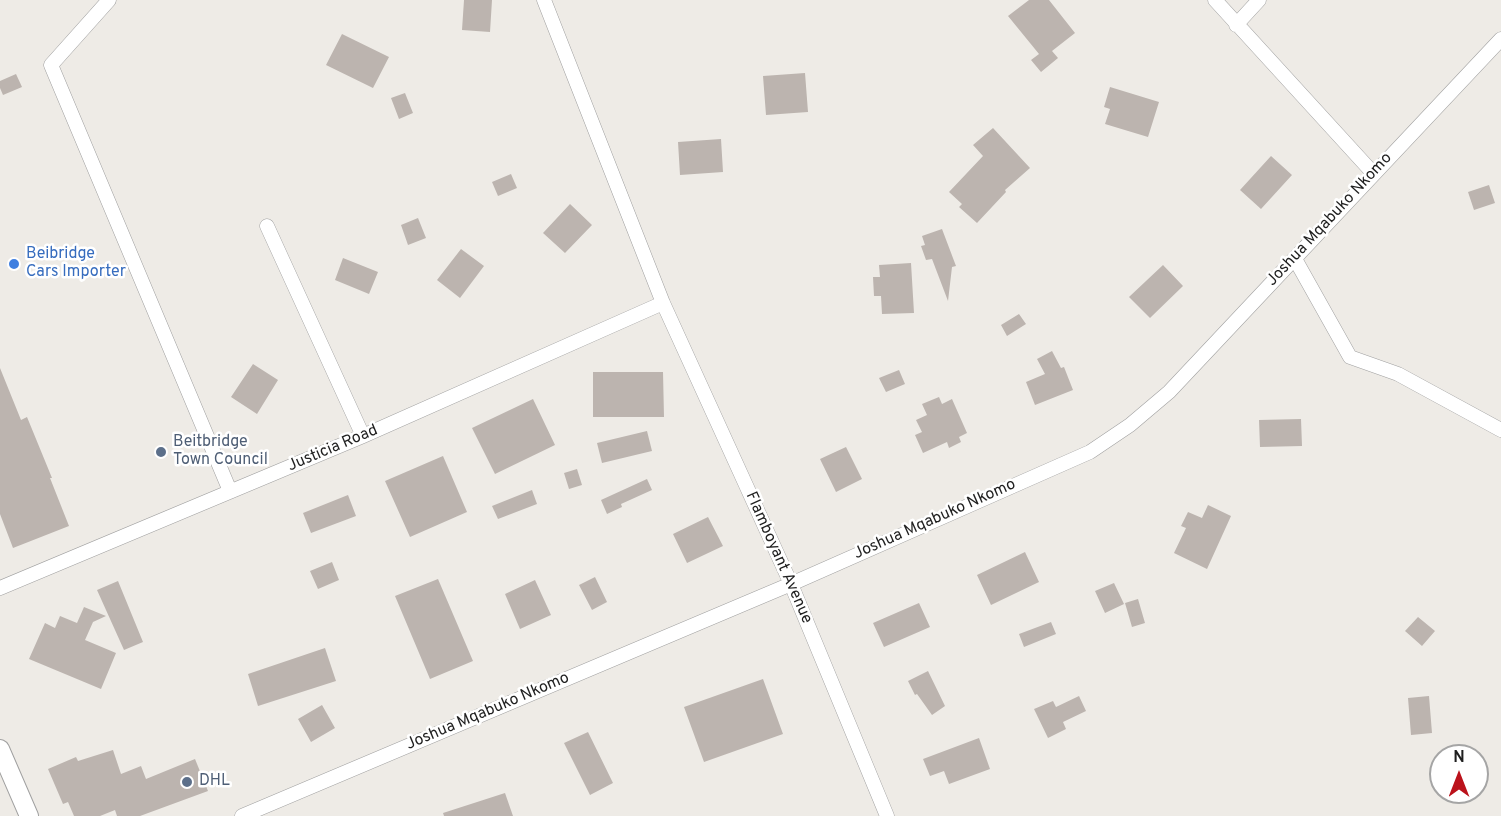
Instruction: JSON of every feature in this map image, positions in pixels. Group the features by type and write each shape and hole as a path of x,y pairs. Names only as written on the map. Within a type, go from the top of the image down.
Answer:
{"street":[{"path":"109,0 51,65 230,491"},
{"name":"Flamboyant Avenue","path":"544,0 663,303 791,584 887,816"},
{"path":"1215,0 1373,173"},
{"path":"1236,25 1258,0"},
{"name":"Joshua Mqabuko Nkomo","path":"242,816 791,584 1090,452 1130,425 1169,392 1501,39"},
{"path":"267,226 363,436"},
{"path":"1295,259 1350,357 1398,374 1501,430"},
{"name":"Justicia Road","path":"0,588 363,436 663,303"},
{"path":"0,749 29,816"}],"building":[{"path":"464,0 492,0 490,32 462,30"},
{"path":"1029,0 1049,0 1075,33 1052,51 1058,58 1041,72 1031,60 1039,54 1008,16"},
{"path":"342,34 389,57 373,88 326,65"},
{"path":"805,73 808,112 766,115 763,76"},
{"path":"16,74 22,87 3,95 0,81"},
{"path":"1110,87 1159,102 1148,137 1105,124 1110,109 1104,107"},
{"path":"405,93 413,113 399,119 391,98"},
{"path":"993,128 1030,168 1005,190 1006,192 977,223 959,207 962,204 949,192 983,156 973,145"},
{"path":"721,139 723,172 680,175 678,142"},
{"path":"1271,156 1292,175 1261,209 1240,190"},
{"path":"511,174 517,188 498,196 492,182"},
{"path":"1489,185 1495,203 1474,210 1468,192"},
{"path":"570,204 592,225 565,253 543,233"},
{"path":"418,218 426,238 408,245 401,225"},
{"path":"942,229 956,266 952,267 948,301 932,259 926,260 921,246 925,245 922,236"},
{"path":"461,249 484,266 460,298 437,280"},
{"path":"343,258 378,272 369,294 335,280"},
{"path":"911,263 914,313 882,314 881,296 874,296 873,277 880,277 879,265"},
{"path":"1163,265 1183,286 1150,318 1129,297"},
{"path":"1019,314 1026,324 1007,336 1001,325"},
{"path":"1052,351 1061,368 1064,367 1073,390 1035,405 1026,382 1045,374 1037,359"},
{"path":"253,364 278,380 257,414 231,397"},
{"path":"0,368 21,420 27,417 69,526 13,548 0,514"},
{"path":"899,370 905,384 886,392 879,378"},
{"path":"593,372 663,372 664,417 593,417"},
{"path":"939,397 942,404 952,399 967,433 959,437 961,442 949,448 947,442 923,453 915,435 922,432 916,420 927,415 922,404"},
{"path":"533,399 555,445 495,474 472,428"},
{"path":"1301,419 1302,446 1260,447 1259,420"},
{"path":"647,431 652,451 602,463 597,443"},
{"path":"846,447 862,479 836,492 820,459"},
{"path":"443,456 467,512 410,537 385,481"},
{"path":"577,469 582,485 569,489 564,473"},
{"path":"647,479 652,490 621,504 622,507 607,514 601,500"},
{"path":"532,490 537,504 498,519 492,506"},
{"path":"348,495 356,516 311,533 303,513"},
{"path":"1208,505 1231,516 1207,569 1174,553 1186,528 1181,526 1188,512 1202,518"},
{"path":"708,517 723,546 687,563 673,534"},
{"path":"1025,552 1039,582 991,605 977,575"},
{"path":"332,562 339,580 318,589 310,571"},
{"path":"595,577 607,602 592,610 579,585"},
{"path":"438,579 473,661 430,679 395,596"},
{"path":"535,580 551,615 520,629 505,594"},
{"path":"118,581 143,642 124,650 97,590"},
{"path":"1114,583 1124,604 1105,613 1095,591"},
{"path":"1138,599 1145,623 1132,627 1125,603"},
{"path":"919,603 930,627 884,647 873,623"},
{"path":"84,607 106,616 93,622 85,640 116,653 101,689 29,659 45,623 55,628 60,616 77,623"},
{"path":"1418,617 1435,631 1422,646 1405,631"},
{"path":"1051,622 1056,634 1024,647 1019,634"},
{"path":"325,648 336,681 258,706 248,674"},
{"path":"928,671 945,706 932,715 917,694 915,695 908,681"},
{"path":"763,679 783,734 704,762 684,707"},
{"path":"1079,696 1086,711 1063,722 1066,729 1048,738 1034,709 1053,701 1056,707"},
{"path":"1429,696 1432,733 1411,735 1408,698"},
{"path":"322,705 335,728 311,742 298,719"},
{"path":"588,732 613,783 590,795 564,743"},
{"path":"979,738 990,769 949,784 944,771 930,776 923,759"},
{"path":"113,750 121,774 141,766 146,779 195,759 208,791 140,816 117,816 115,810 100,816 74,816 68,802 63,804 48,769 76,757 78,761"},
{"path":"505,793 513,816 444,816 443,813"}],"place":[{"name":"Beibridge Cars Importer","path":"14,264"},
{"name":"Beitbridge Town Council","path":"161,452"},
{"name":"DHL","path":"187,782"}]}
